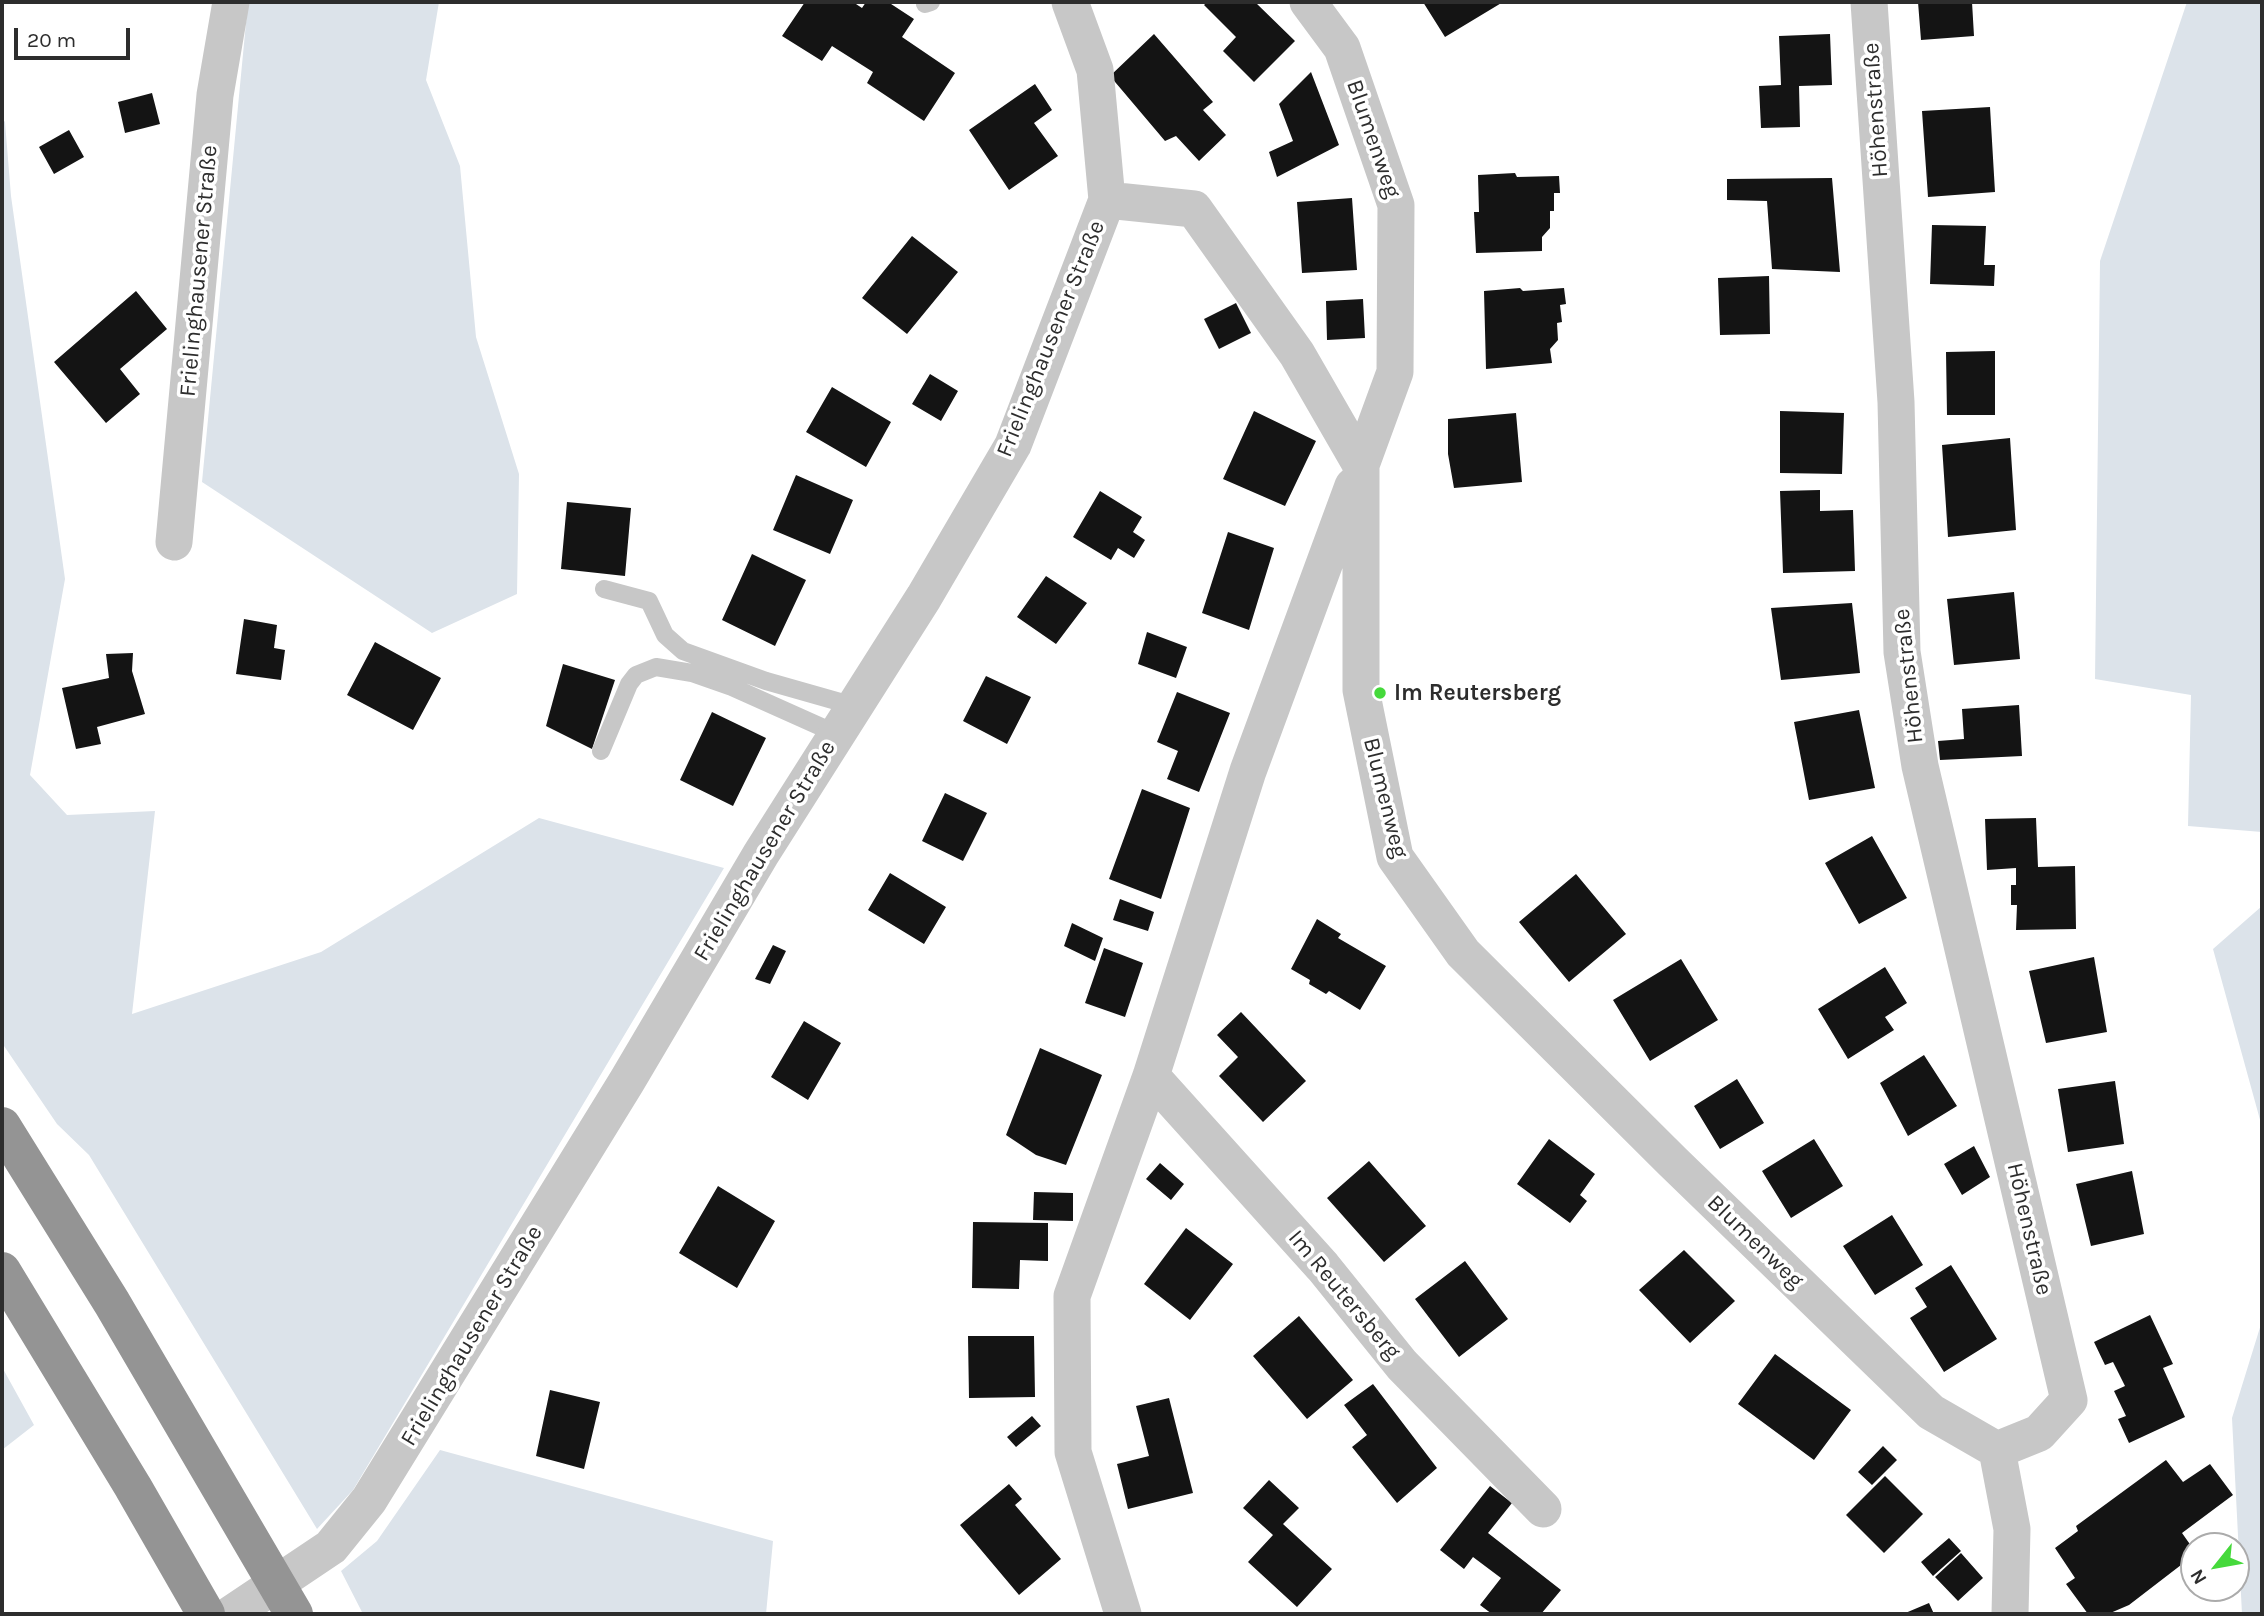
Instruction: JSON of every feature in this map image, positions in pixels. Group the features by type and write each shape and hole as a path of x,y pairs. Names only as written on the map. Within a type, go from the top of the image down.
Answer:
{"highway":[{"path":"2,1126 112,1303 294,1614"},
{"path":"2,1271 206,1614"}],"street":[{"name":"Frielinghausener Straße","path":"174,542 215,95 231,2"},
{"name":"Frielinghausener Straße","path":"231,1614 331,1547 369,1500 1013,445 1107,200 1095,70 1070,2"},
{"name":"Blumenweg","path":"1308,2 1342,48 1396,205 1395,372 1361,466 1361,690 1395,857 1463,953 1672,1161 1931,1412 1997,1450"},
{"name":"Höhenstraße","path":"1869,2 1896,402 1902,652 1920,766 2068,1400 2039,1433 1997,1450"},
{"path":"1107,200 1194,209 1297,354 1361,466 1248,771 1151,1076 1072,1296 1073,1452 1123,1614"},
{"name":"Im Reutersberg","path":"1151,1076 1323,1267 1402,1365 1543,1509"},
{"path":"1997,1450 2012,1529 2010,1614"}],"lane":[{"path":"604,589 649,601 665,635 683,652 766,681 845,720"},
{"path":"601,751 629,684 636,675 656,667 692,673 845,720"}],"shaded area":[{"path":"248,2 439,2 426,80 460,166 476,337 519,474 517,594 432,633 202,482"},
{"path":"2187,2 2262,2 2262,832 2188,826 2191,695 2095,679 2100,261"},
{"path":"2,118 5,122 11,196 65,579 30,775 67,815 155,811 132,1014 321,952 539,818 724,868 353,1490 317,1529 89,1155 57,1124 2,1043"},
{"path":"2262,906 2262,1127 2213,949"},
{"path":"2262,1321 2262,1614 2242,1614 2241,1602 2250,1602 2250,1532 2238,1532 2232,1418"},
{"path":"2,1367 34,1425 2,1450"},
{"path":"440,1450 773,1541 766,1614 363,1614 341,1571 377,1541"}],"building":[{"path":"805,2 853,2 862,8 866,2 888,2 914,19 902,37 955,73 924,121 867,83 873,72 832,46 822,61 782,36"},
{"path":"1207,2 1255,2 1295,41 1254,82 1223,51 1236,37 1204,5"},
{"path":"1423,2 1503,2 1445,37"},
{"path":"1918,2 1972,2 1974,36 1921,40"},
{"path":"1154,34 1213,102 1203,110 1226,135 1199,161 1176,136 1165,141 1110,76"},
{"path":"1830,34 1832,85 1799,86 1800,127 1761,128 1759,86 1781,85 1779,36"},
{"path":"1311,72 1339,145 1277,177 1269,152 1293,141 1279,104"},
{"path":"1035,84 1052,110 1034,123 1058,156 1009,190 969,130"},
{"path":"152,93 160,124 125,133 118,102"},
{"path":"1990,107 1995,192 1928,197 1922,111"},
{"path":"69,130 84,157 54,174 39,147"},
{"path":"1515,173 1517,177 1559,176 1560,193 1554,193 1554,211 1550,211 1550,228 1542,237 1542,251 1476,253 1474,212 1479,212 1478,175"},
{"path":"1832,178 1840,272 1772,269 1767,201 1727,200 1727,179"},
{"path":"1352,198 1357,270 1302,273 1297,202"},
{"path":"1932,225 1986,226 1984,265 1995,265 1994,286 1930,284"},
{"path":"912,236 958,272 907,334 862,298"},
{"path":"1769,276 1770,334 1720,335 1718,278"},
{"path":"1520,288 1523,291 1564,288 1566,304 1560,305 1562,322 1557,323 1558,340 1550,349 1552,363 1486,369 1484,291"},
{"path":"136,291 167,329 120,369 140,394 106,423 54,362"},
{"path":"1363,299 1365,338 1327,340 1326,301"},
{"path":"1236,303 1251,333 1219,349 1204,319"},
{"path":"1995,351 1995,415 1947,415 1946,352"},
{"path":"930,374 958,391 941,421 912,404"},
{"path":"832,387 891,422 866,467 806,432"},
{"path":"1254,411 1316,441 1285,506 1223,479"},
{"path":"1780,411 1844,413 1842,474 1780,473"},
{"path":"1516,413 1522,482 1454,488 1448,454 1448,419"},
{"path":"2010,438 2016,530 1948,537 1942,445"},
{"path":"796,475 853,500 830,554 773,530"},
{"path":"1820,490 1820,511 1853,510 1855,571 1783,573 1780,491"},
{"path":"1100,491 1142,517 1133,532 1145,540 1134,558 1118,548 1111,560 1073,537"},
{"path":"567,502 631,508 625,576 561,569"},
{"path":"1228,532 1274,548 1249,630 1202,613"},
{"path":"752,554 806,580 775,646 722,620"},
{"path":"1046,576 1087,603 1056,644 1017,617"},
{"path":"2014,592 2020,659 1954,665 1947,599"},
{"path":"1852,603 1860,673 1781,680 1771,608"},
{"path":"244,619 277,625 274,648 285,650 281,680 236,674"},
{"path":"1147,632 1187,647 1176,678 1138,664"},
{"path":"375,642 441,678 413,730 347,695"},
{"path":"133,653 132,671 145,714 97,727 101,744 76,749 62,688 109,678 106,654"},
{"path":"563,664 615,680 592,749 546,726"},
{"path":"986,676 1031,697 1007,744 963,721"},
{"path":"1177,692 1230,713 1199,792 1167,779 1178,751 1157,742"},
{"path":"2019,705 2022,756 1940,760 1938,741 1964,739 1962,709"},
{"path":"1859,710 1875,788 1809,800 1794,722"},
{"path":"712,712 766,738 733,806 680,780"},
{"path":"1142,789 1190,808 1161,899 1109,879"},
{"path":"945,793 987,813 963,861 922,841"},
{"path":"2036,818 2038,867 2075,866 2076,929 2016,930 2017,905 2011,905 2011,885 2016,885 2016,868 1987,870 1985,819"},
{"path":"1872,836 1907,898 1859,924 1825,863"},
{"path":"890,873 946,907 924,944 868,910"},
{"path":"1576,874 1626,934 1569,982 1519,922"},
{"path":"1120,899 1154,912 1148,931 1113,920"},
{"path":"1317,919 1341,934 1338,938 1386,966 1360,1010 1329,991 1326,994 1309,984 1310,980 1291,969"},
{"path":"1072,923 1103,938 1095,961 1064,946"},
{"path":"773,945 786,951 770,984 755,979"},
{"path":"1104,948 1143,963 1125,1017 1085,1003"},
{"path":"2094,957 2107,1032 2046,1043 2029,971"},
{"path":"1681,959 1718,1020 1650,1061 1613,1000"},
{"path":"1885,967 1907,1003 1885,1017 1894,1030 1848,1059 1818,1009"},
{"path":"1241,1012 1306,1081 1263,1122 1219,1076 1238,1057 1217,1035"},
{"path":"804,1021 841,1043 808,1100 771,1077"},
{"path":"1040,1048 1102,1075 1066,1165 1036,1155 1006,1135"},
{"path":"1924,1055 1957,1106 1908,1136 1880,1083"},
{"path":"1737,1079 1764,1123 1720,1149 1694,1106"},
{"path":"2115,1081 2124,1144 2068,1152 2058,1089"},
{"path":"1549,1139 1595,1174 1580,1195 1587,1201 1570,1223 1517,1184"},
{"path":"1814,1139 1843,1186 1791,1218 1762,1171"},
{"path":"1974,1146 1990,1177 1962,1195 1944,1164"},
{"path":"1369,1161 1426,1226 1384,1262 1327,1198"},
{"path":"1160,1163 1184,1184 1171,1200 1146,1179"},
{"path":"2132,1171 2144,1234 2091,1246 2076,1184"},
{"path":"718,1186 775,1221 737,1288 679,1253"},
{"path":"1034,1192 1073,1193 1073,1221 1033,1220"},
{"path":"1892,1215 1923,1265 1875,1295 1843,1246"},
{"path":"973,1222 1048,1223 1048,1261 1020,1260 1019,1289 972,1288"},
{"path":"1186,1228 1233,1264 1190,1320 1144,1284"},
{"path":"1684,1250 1735,1301 1690,1343 1639,1290"},
{"path":"1465,1261 1508,1319 1459,1357 1415,1299"},
{"path":"1951,1265 1997,1339 1944,1372 1910,1318 1927,1307 1915,1288"},
{"path":"2150,1315 2173,1364 2163,1368 2185,1417 2129,1443 2118,1419 2126,1416 2114,1391 2125,1386 2113,1362 2105,1365 2094,1342"},
{"path":"1299,1316 1353,1380 1307,1419 1253,1356"},
{"path":"968,1336 1034,1336 1035,1397 969,1398"},
{"path":"1775,1354 1851,1410 1814,1460 1738,1404"},
{"path":"1373,1384 1437,1468 1397,1503 1352,1447 1367,1435 1344,1405"},
{"path":"550,1390 600,1402 584,1469 536,1456"},
{"path":"1169,1398 1193,1493 1128,1509 1117,1464 1149,1456 1136,1406"},
{"path":"1032,1416 1041,1426 1016,1447 1007,1437"},
{"path":"1883,1446 1897,1460 1872,1485 1858,1472"},
{"path":"2166,1460 2183,1482 2210,1464 2233,1495 2180,1532 2180,1566 2129,1605 2108,1614 2088,1614 2066,1584 2075,1578 2055,1548 2078,1531 2076,1526"},
{"path":"1885,1476 1923,1514 1884,1553 1846,1515"},
{"path":"1269,1480 1299,1508 1283,1524 1332,1569 1297,1607 1248,1562 1273,1535 1243,1508"},
{"path":"1009,1484 1022,1499 1015,1505 1061,1559 1019,1595 960,1525"},
{"path":"1490,1486 1512,1503 1488,1533 1561,1590 1541,1614 1492,1614 1480,1605 1501,1578 1473,1557 1464,1569 1440,1550"},
{"path":"1949,1538 1961,1551 1933,1576 1921,1562"},
{"path":"1961,1553 1983,1578 1958,1601 1935,1577"},
{"path":"1929,1603 1934,1614 1903,1614"}],"place":[{"name":"Im Reutersberg","path":"1380,693"}]}
